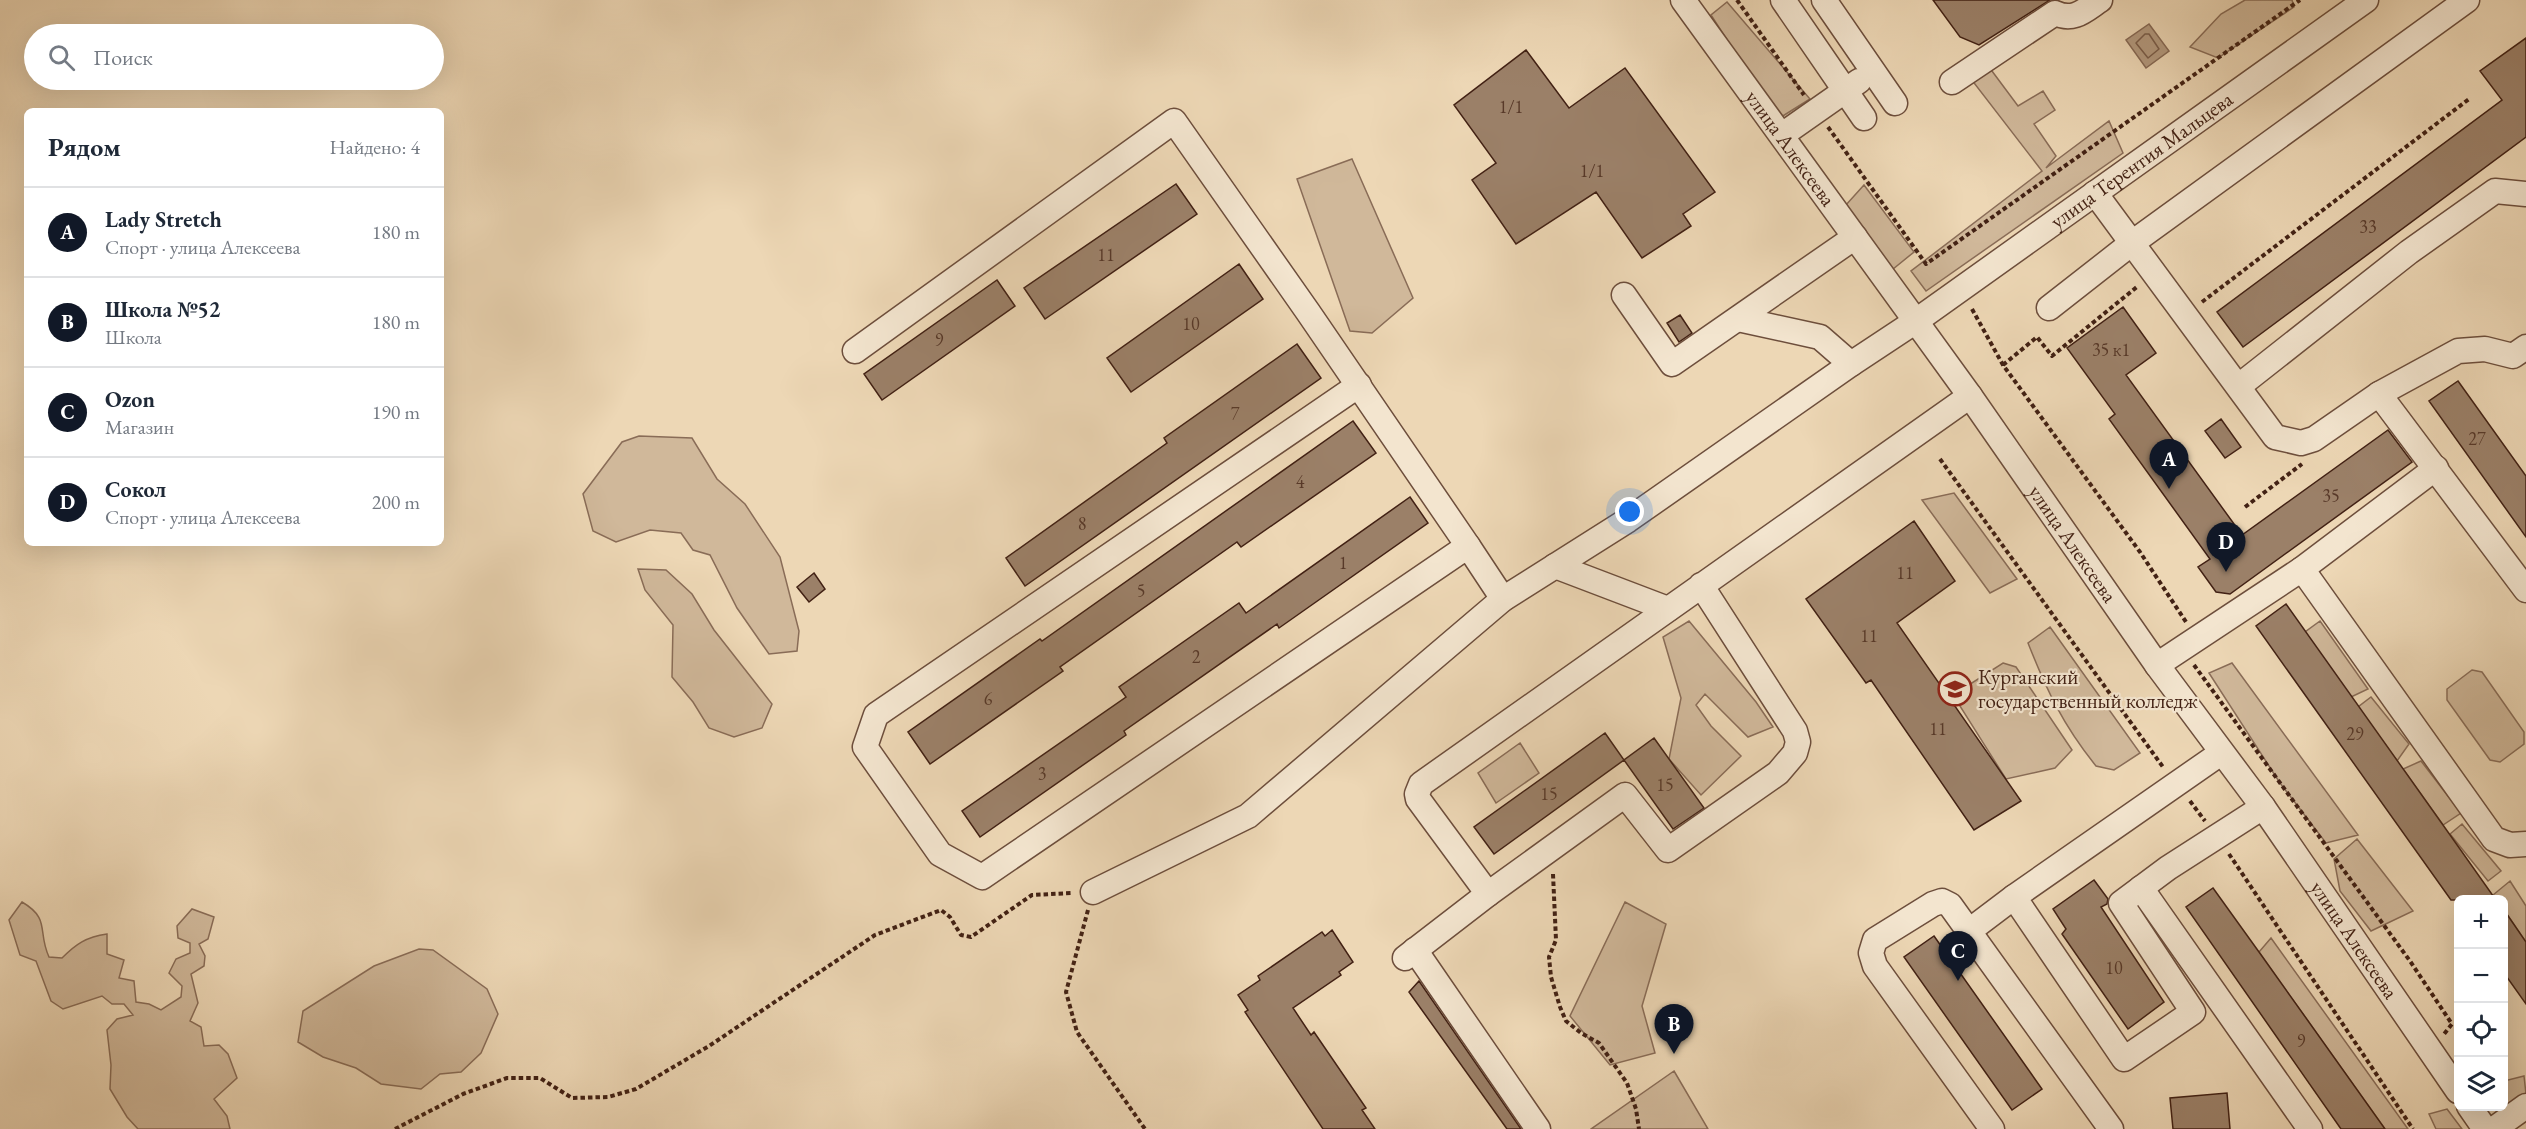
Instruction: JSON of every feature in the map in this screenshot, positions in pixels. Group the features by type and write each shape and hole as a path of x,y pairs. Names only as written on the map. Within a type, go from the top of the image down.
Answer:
{"street":[{"name":"улица Алексеева","path":"1683,0 1970,396 2157,665 2263,807 2454,1085"},
{"path":"1783,0 1864,118"},
{"path":"1824,0 1895,104"},
{"path":"1952,82 2055,13 2062,16 2076,16 2100,0"},
{"name":"улица Терентия Мальцева","path":"1093,892 1248,816 1503,599 1628,519 1916,321 2366,0"},
{"path":"2049,308 2132,243 2466,0"},
{"path":"1782,135 1873,71"},
{"path":"855,351 1174,121 1359,385 1503,599"},
{"path":"2239,386 2409,252 2495,191 2526,194"},
{"path":"2095,193 2275,437 2301,443 2314,439 2379,394 2458,351 2486,349 2513,356 2526,347"},
{"path":"1624,295 1672,364 1855,237"},
{"path":"1737,319 1820,338 1851,364"},
{"path":"1359,385 876,715 865,747 940,854 982,877 1468,546"},
{"path":"2379,394 2526,590"},
{"path":"1488,894 1418,800 1418,788 1970,396"},
{"path":"2157,665 2302,569 2436,468"},
{"path":"1555,566 1668,609"},
{"path":"2302,569 2494,839 2510,845 2526,844"},
{"path":"1538,1129 1410,954 1488,894 1625,795 1668,850 1778,772 1795,753 1798,742 1795,731 1701,585"},
{"path":"1969,931 2014,897 2221,753"},
{"path":"2014,897 2124,1059 2193,1012 2121,903 2263,807"},
{"path":"2141,888 2310,1129"},
{"path":"1992,1129 1875,966 1871,953 1875,940 1933,904 1942,901 1950,904 2111,1129"},
{"path":"2494,1129 2526,1106"},
{"path":"2472,1111 2485,1129"}],"path":[{"path":"1737,0 1926,264 2300,0"},
{"path":"2194,308 2469,99"},
{"path":"2003,365 2037,337 2052,356 2155,273"},
{"path":"1972,309 2003,365 2140,552 2189,643 2452,1024 2444,1033 2449,1040"},
{"path":"2245,507 2312,457"},
{"path":"1552,866 1556,940 1549,957 1551,977 1560,1007 1566,1021 1599,1043 1627,1083 1636,1109 1639,1129"},
{"path":"394,1129 464,1094 507,1078 540,1078 572,1098 608,1097 636,1089 709,1046 875,934 941,910 950,917 961,935 971,937 1032,895 1093,892 1066,992 1077,1032 1145,1129"}],"shaded area":[{"path":"2245,0 2292,0 2294,7 2218,58 2190,47 2221,14"},
{"path":"1727,2 1810,99 1778,119 1711,15"},
{"path":"1989,67 2018,106 2043,91 2055,110 2034,124 2056,156 2046,168 2109,121 2123,153 1926,291 1911,271 2042,171 1971,79"},
{"path":"1352,159 1413,298 1372,333 1350,331 1297,179"},
{"path":"1864,185 1914,252 1887,274 1845,206"},
{"path":"639,436 692,438 717,479 745,504 780,557 799,631 797,651 769,654 737,608 710,555 693,550 681,533 650,530 616,542 593,531 583,494 622,442"},
{"path":"1954,493 2017,579 1990,593 1922,500"},
{"path":"638,569 666,570 692,594 714,630 772,704 762,728 734,737 709,728 693,702 672,677 673,625 645,590"},
{"path":"1689,621 1756,702 1773,727 1748,737 1705,694 1696,705 1711,726 1741,756 1701,795 1669,759 1681,698 1663,637"},
{"path":"2320,621 2368,689 2351,697 2305,632"},
{"path":"2050,627 2140,753 2114,770 2096,766 2084,751 2065,722 2042,677 2028,643"},
{"path":"2003,663 2016,667 2072,750 2055,768 2006,779 1953,695"},
{"path":"2232,663 2358,835 2326,843 2280,783 2209,673"},
{"path":"2472,670 2482,672 2524,732 2524,744 2500,762 2490,760 2447,700 2447,689"},
{"path":"2371,697 2409,744 2397,761 2358,707"},
{"path":"1520,743 1539,773 1496,803 1478,773"},
{"path":"2421,761 2461,813 2443,825 2403,769"},
{"path":"2462,824 2501,871 2488,881 2450,834"},
{"path":"2357,839 2413,911 2371,931 2340,891 2334,859"},
{"path":"2510,881 2526,906 2526,942 2508,916 2508,895 2493,895"},
{"path":"22,902 37,914 40,920 49,957 62,958 82,942 107,934 107,954 124,960 119,978 134,981 136,1002 149,1004 161,1010 181,997 182,986 169,973 176,959 190,953 190,943 178,938 177,926 192,909 214,917 208,939 199,944 205,956 204,966 191,974 198,1003 190,1021 201,1027 204,1046 219,1045 228,1054 237,1078 214,1099 227,1116 230,1129 138,1129 127,1117 110,1089 111,1065 107,1030 117,1019 133,1015 124,1004 112,1004 102,996 63,1009 51,1001 36,961 20,955 9,920"},
{"path":"1625,902 1666,924 1642,1006 1655,1053 1610,1065 1570,1016"},
{"path":"2271,938 2408,1129 2385,1129 2259,952"},
{"path":"419,949 433,950 487,989 498,1014 481,1053 461,1072 440,1074 421,1089 381,1084 356,1068 323,1057 298,1042 303,1011 374,966"},
{"path":"1674,1071 1708,1129 1591,1129"},
{"path":"2524,1076 2526,1094 2508,1108 2508,1080"},
{"path":"2447,1109 2462,1129 2436,1129 2429,1114"}],"water":[{"path":"2149,24 2169,51 2146,68 2126,40"}],"building":[{"path":"1933,0 2050,0 1979,45 1960,37"},
{"path":"2526,38 2526,137 2243,347 2217,312 2502,100 2480,71"},
{"path":"1526,50 1569,108 1625,68 1715,192 1683,214 1691,226 1642,258 1596,192 1516,244 1472,180 1496,163 1454,105"},
{"path":"1176,184 1197,214 1045,319 1024,288"},
{"path":"1239,264 1263,299 1131,392 1107,358"},
{"path":"997,280 1015,306 882,400 864,374"},
{"path":"2123,307 2156,353 2126,375 2242,535 2388,430 2412,462 2230,594 2216,592 2198,567 2210,559 2109,419 2115,414 2067,348"},
{"path":"1680,315 1692,333 1679,342 1667,323"},
{"path":"1297,344 1321,378 1025,586 1006,558 1167,443 1164,438"},
{"path":"2458,381 2526,476 2526,537 2429,401"},
{"path":"2221,419 2241,447 2225,458 2205,431"},
{"path":"1353,421 1376,453 1241,547 1237,542 1060,667 1063,671 930,764 908,732 1040,639 1042,641"},
{"path":"1410,497 1428,523 1279,628 1277,624 1124,731 1126,735 980,837 962,811 1126,697 1119,687 1239,603 1246,613"},
{"path":"1914,521 1955,581 1897,623 2021,801 1974,830 1871,680 1866,683 1806,599"},
{"path":"814,573 825,589 809,602 797,587"},
{"path":"2286,604 2492,895 2454,895 2454,900 2451,900 2256,626"},
{"path":"1605,733 1624,760 1494,854 1474,827"},
{"path":"1654,738 1704,808 1673,829 1624,760"},
{"path":"2094,880 2108,899 2107,904 2101,907 2164,1002 2128,1029 2062,934 2066,929 2053,909"},
{"path":"2213,888 2385,1129 2341,1129 2186,907"},
{"path":"2508,916 2526,942 2526,1004 2508,979"},
{"path":"1332,930 1353,962 1339,972 1341,975 1293,1008 1311,1035 1314,1032 1366,1108 1362,1110 1375,1129 1323,1129 1245,1012 1248,1010 1238,995 1260,980 1258,976 1322,932 1325,936"},
{"path":"1934,936 2042,1089 2012,1110 1904,957"},
{"path":"1419,981 1521,1129 1507,1129 1409,992"},
{"path":"2227,1093 2230,1129 2173,1129 2170,1098"}],"place":[{"name":"Lady Stretch","path":"2169,489"},
{"name":"Сокол","path":"2226,572"},
{"name":"Курганский государственный колледж","path":"1955,689"},
{"name":"Ozon","path":"1958,981"},
{"name":"Школа №52","path":"1674,1054"}]}
